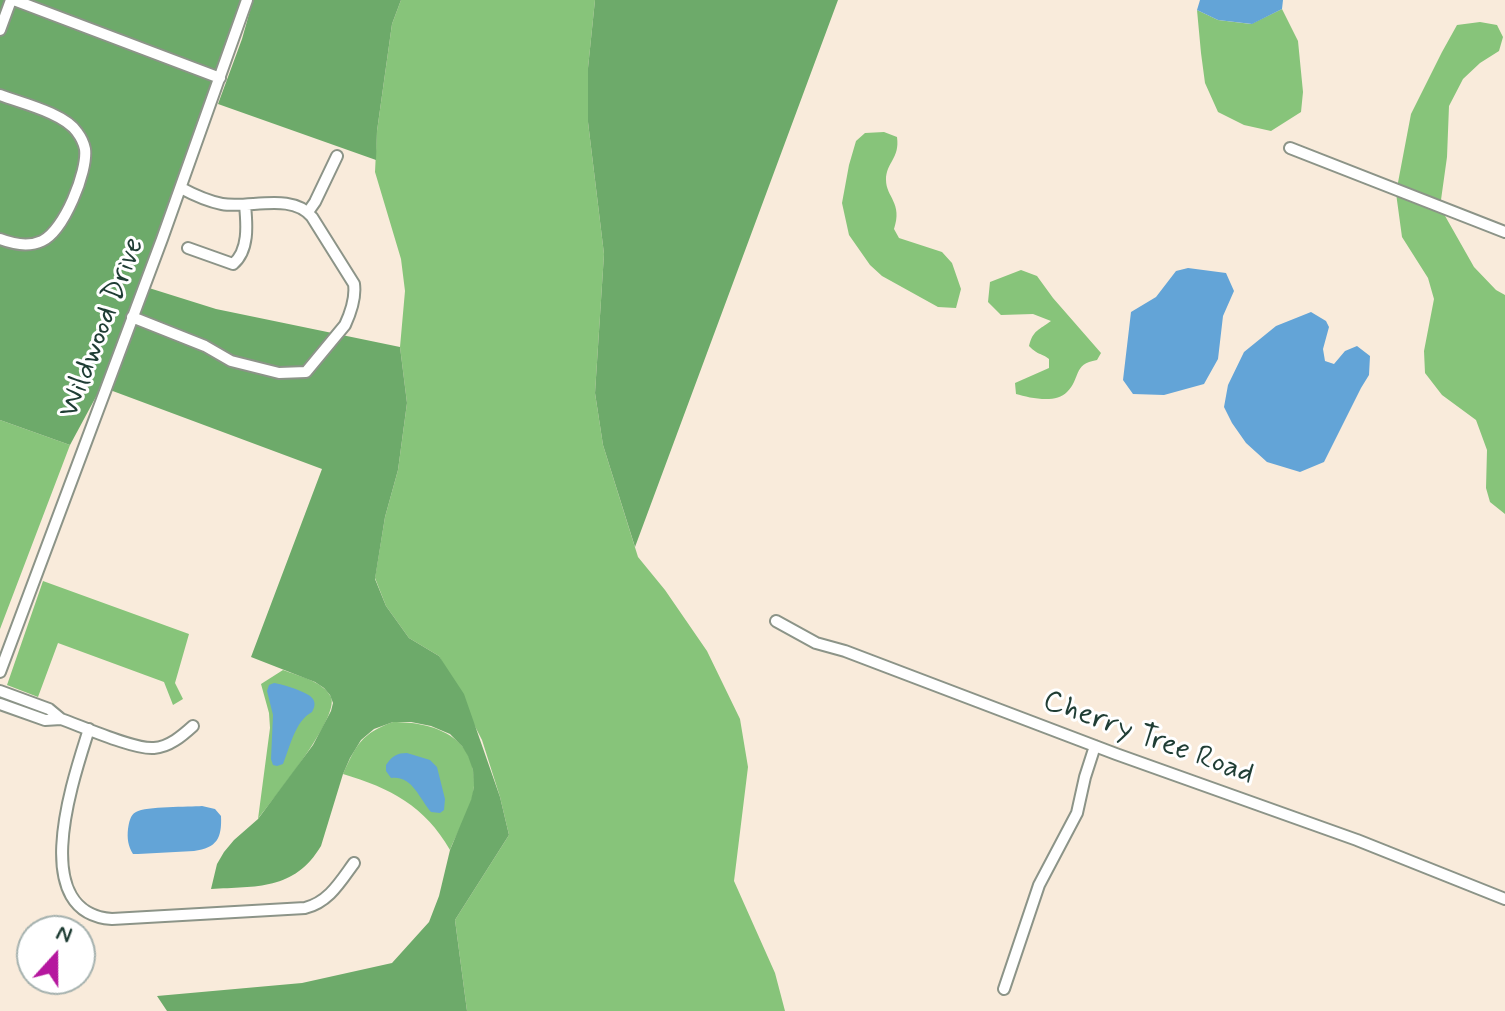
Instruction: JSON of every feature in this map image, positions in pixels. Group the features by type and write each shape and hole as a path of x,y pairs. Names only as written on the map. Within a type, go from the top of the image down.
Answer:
{"street":[{"path":"0,30 12,0 220,78"},
{"name":"Wildwood Drive","path":"0,672 181,188 247,0"},
{"path":"0,95 62,118 76,130 85,148 84,167 65,218 56,231 42,242 10,243 0,239"},
{"path":"1290,148 1505,232"},
{"path":"308,212 337,156"},
{"path":"132,317 205,346 231,361 279,373 306,372 345,325 355,296 354,284 308,212 290,204 221,204 202,199 181,188"},
{"path":"188,248 233,264 241,257 246,231 245,205"},
{"name":"Cherry Tree Road","path":"776,621 816,643 845,651 1095,746 1357,840 1505,899"},
{"path":"0,691 49,709 61,719 141,747 153,748 174,740 193,726"},
{"path":"0,704 45,720 61,719"},
{"path":"89,729 71,791 63,845 66,889 83,910 97,917 112,919 305,908 328,896 354,863"},
{"path":"1004,989 1039,885 1077,813 1095,746"}],"green space":[{"path":"0,0 243,0 98,393 70,445 0,420"},
{"path":"253,0 401,0 392,24 376,160 218,104"},
{"path":"401,0 595,0 588,68 588,122 604,254 595,393 603,445 638,557 707,651 740,719 748,767 734,881 775,973 785,1011 467,1011 455,920 509,835 482,740 439,656 409,638 386,606 375,578 385,517 398,470 407,403 400,347 405,291 401,259 375,172 377,131 392,24"},
{"path":"595,0 838,0 635,547 603,445 595,393 604,254 588,122 588,68"},
{"path":"1282,9 1298,41 1303,92 1301,112 1271,131 1244,125 1218,112 1205,83 1197,10 1218,20 1251,24"},
{"path":"1480,22 1497,25 1503,37 1499,51 1463,79 1449,106 1447,157 1440,207 1474,267 1505,295 1505,514 1490,502 1486,488 1487,450 1476,420 1442,395 1425,373 1424,351 1434,299 1428,278 1402,237 1396,193 1411,114 1457,25"},
{"path":"884,132 897,137 897,150 886,180 897,213 894,229 899,238 942,252 952,263 961,289 956,308 938,307 882,276 870,265 849,235 842,203 856,141 865,133"},
{"path":"1021,270 1037,276 1101,353 1097,360 1080,368 1067,392 1056,398 1016,394 1015,383 1049,368 1049,359 1029,346 1035,333 1051,321 1033,314 1001,315 988,302 990,282"},
{"path":"149,288 216,309 400,347 407,403 398,470 385,517 375,579 386,606 409,638 439,656 464,694 500,797 509,835 455,920 467,1011 167,1011 157,996 302,983 392,963 429,922 450,850 474,787 468,756 450,734 411,722 393,722 374,729 361,740 350,758 321,846 310,861 286,879 273,883 211,889 217,864 224,852 258,819 313,745 331,711 333,703 324,688 251,657 322,469 110,390"},
{"path":"0,420 70,445 0,629"},
{"path":"43,581 189,634 175,683 183,699 173,705 164,682 58,643 38,697 7,685"},
{"path":"283,670 322,687 331,697 331,707 316,740 258,819 270,728 261,684"},
{"path":"393,722 437,729 450,735 468,755 473,769 473,794 450,850 418,810 391,793 343,774 361,741"}],"water":[{"path":"1200,0 1283,0 1282,9 1252,24 1218,20 1197,10"},
{"path":"1188,268 1226,273 1234,291 1223,316 1218,359 1204,384 1164,395 1133,394 1123,380 1131,312 1156,297 1176,271"},
{"path":"1311,312 1326,321 1329,327 1323,349 1325,361 1334,364 1345,351 1357,346 1370,356 1369,375 1324,462 1300,472 1267,462 1246,443 1224,407 1228,385 1244,352 1276,326"},
{"path":"274,683 306,694 315,704 297,728 283,764 277,766 271,759 273,715 267,691 269,685"},
{"path":"407,753 430,760 437,767 445,799 444,810 440,813 431,812 410,784 391,778 386,771 386,765 393,757"},
{"path":"202,806 215,809 221,816 219,836 213,844 194,851 133,854 128,832 134,813 149,809"}]}
